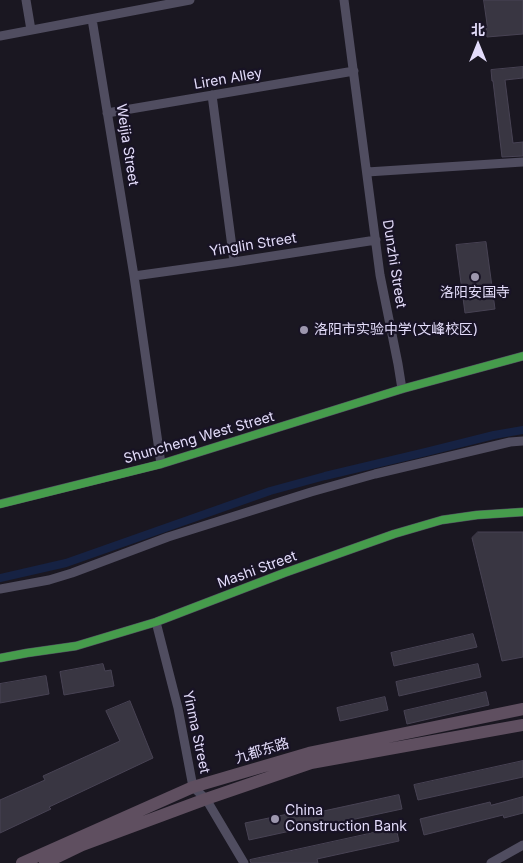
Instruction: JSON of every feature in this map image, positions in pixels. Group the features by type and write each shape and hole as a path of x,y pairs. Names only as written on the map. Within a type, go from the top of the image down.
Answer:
{"highway":[{"name":"九都东路","path":"22,863 193,787 309,753 523,709"},
{"name":"九都东路","path":"45,863 82,846 206,798 311,763 523,724"}],"street":[{"path":"26,0 31,30"},
{"path":"0,36 190,0"},
{"name":"Dunzhi Street","path":"344,0 380,275 402,389"},
{"name":"Weijia Street","path":"92,19 134,276 161,464"},
{"name":"Liren Alley","path":"107,113 354,71"},
{"path":"212,95 234,262"},
{"path":"367,172 523,162"},
{"name":"Yinglin Street","path":"134,276 376,240"},
{"name":"Shuncheng West Street","path":"0,504 161,464 402,389 523,356"},
{"path":"0,589 49,580 72,573 168,537 375,474 510,442 523,441"},
{"name":"Mashi Street","path":"0,658 76,646 156,622 284,573 403,531 442,520 477,515 523,512"},
{"name":"Yinma Street","path":"156,622 178,708 193,787 206,798 244,863"},
{"path":"492,863 523,845"}],"building":[{"path":"484,0 523,0 523,34 487,37"},
{"path":"523,67 523,78 505,80 513,143 523,142 523,156 502,157 491,70"},
{"name":"洛阳安国寺","path":"486,242 495,309 465,313 456,245"},
{"path":"478,532 523,532 523,657 502,661 472,538"},
{"path":"473,634 477,647 394,666 391,653"},
{"path":"103,664 105,671 111,670 114,686 64,695 60,672"},
{"path":"478,664 481,677 399,696 396,682"},
{"path":"46,676 49,694 0,703 0,684"},
{"path":"486,692 489,705 407,724 404,711"},
{"path":"385,697 388,710 340,721 337,708"},
{"path":"130,701 153,758 49,807 51,809 0,833 0,800 45,780 43,776 120,741 106,711"},
{"path":"523,761 523,777 418,800 414,785"},
{"path":"399,795 402,809 249,840 245,823 307,810 308,814"},
{"path":"523,797 523,813 504,818 503,815 424,835 420,819 490,802 491,805"},
{"path":"396,828 399,841 317,859 318,863 251,863 250,860"}],"waterway":[{"path":"0,578 66,563 270,491 494,435 523,430"}],"cycle path":[{"path":"0,504 161,464 402,389 523,356"},
{"path":"0,658 76,646 156,622 284,573 394,534 442,520 477,515 523,512"}],"place":[{"name":"洛阳安国寺","path":"475,277"},
{"name":"洛阳市实验中学(文峰校区)","path":"304,330"},
{"name":"China Construction Bank","path":"275,819"}]}
